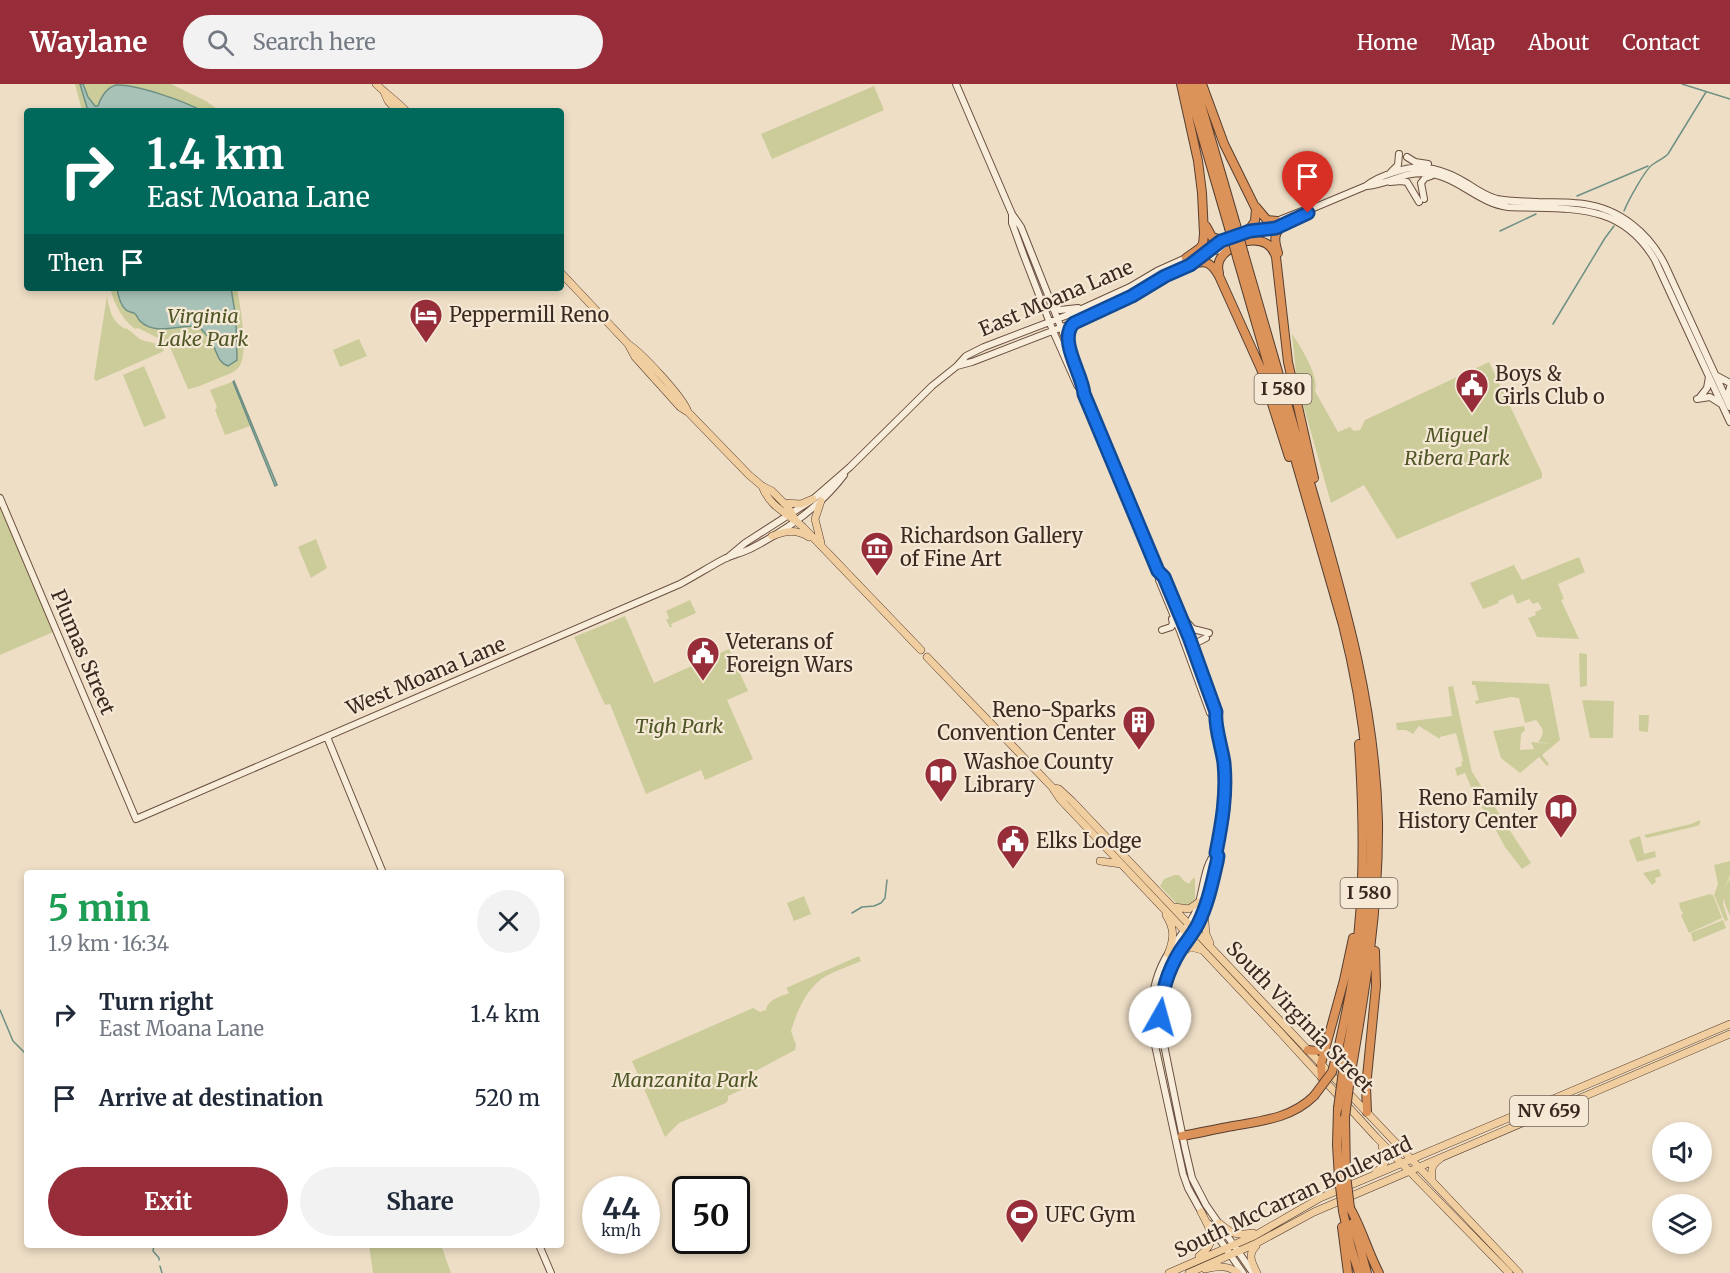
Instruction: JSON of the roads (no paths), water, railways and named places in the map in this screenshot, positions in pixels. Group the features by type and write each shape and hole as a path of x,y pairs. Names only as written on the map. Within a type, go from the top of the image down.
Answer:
{"highway":[{"path":"1180,84 1195,147 1201,185 1204,238 1198,251 1186,262"},
{"name":"I 580","path":"1187,84 1241,256 1319,527 1347,626 1369,720 1376,786 1378,856 1375,916 1368,972 1338,1108 1337,1145 1351,1248 1359,1273"},
{"name":"I 580","path":"1195,84 1232,226"},
{"path":"1202,84 1224,144 1256,209 1256,218 1245,237 1270,245 1275,252 1288,362 1315,481 1319,527"},
{"path":"1253,202 1265,218 1281,223 1275,237 1280,258 1279,274"},
{"path":"1203,211 1210,234 1223,240"},
{"path":"1220,276 1219,261 1230,249"},
{"path":"1186,262 1207,262 1220,276 1261,369 1296,480 1319,527"},
{"name":"I 580","path":"1342,1176 1347,1074 1370,883 1368,773 1353,653"},
{"path":"1182,1136 1285,1115 1314,1096 1332,1072 1349,1001 1358,941 1363,875 1360,713"},
{"path":"1322,1077 1321,1064 1352,946 1358,908 1363,846"},
{"path":"1367,1112 1366,1087 1376,983 1375,916"},
{"path":"1308,1050 1321,1049 1330,1034"},
{"path":"1346,1210 1343,1244 1348,1273"},
{"path":"1346,1210 1356,1219 1379,1273"},
{"name":"I 580","path":"1346,1210 1367,1273"}],"main road":[{"path":"376,84 403,108"},
{"path":"956,84 1012,214 1018,221 1051,303 1054,320"},
{"path":"384,92 394,108"},
{"path":"1389,174 1398,165 1399,154"},
{"path":"1407,157 1415,162 1447,169 1460,179"},
{"path":"1408,171 1419,167 1447,172 1482,193 1496,198 1585,204 1606,209 1634,226 1650,241 1660,255 1712,374 1730,385 1727,406"},
{"path":"1408,171 1443,177 1496,205 1585,210 1601,214 1623,225 1643,243 1655,260 1727,406 1730,422"},
{"name":"East Moana Lane","path":"1366,186 1389,174 1408,171"},
{"name":"East Moana Lane","path":"792,516 850,466 937,380 957,366 966,356 1088,306 1152,274 1186,262 1205,253 1223,240 1245,237 1271,229 1281,223 1301,217 1311,209 1408,171"},
{"path":"1375,185 1406,181 1422,201 1421,186 1424,179 1443,177"},
{"path":"1012,214 1012,223 1020,245 1054,320 1077,385 1084,394 1158,571 1164,577 1215,709 1225,785 1223,817 1216,853 1210,861 1190,930 1170,968 1164,986 1160,1017 1162,1038 1182,1136 1194,1182 1202,1198 1255,1273"},
{"name":"East Moana Lane","path":"1205,253 1230,249 1245,237"},
{"name":"East Moana Lane","path":"957,366 1074,323 1132,296 1186,262"},
{"path":"1132,296 1134,290 1147,281 1152,274"},
{"path":"564,276 628,344 635,357 680,407 688,412 762,486 772,491 783,502 792,516 921,650"},
{"path":"1051,303 1060,310 1088,306"},
{"path":"1071,354 1069,339 1070,329 1074,323"},
{"path":"1057,329 1071,354 1083,383 1084,394"},
{"path":"1712,374 1707,388 1697,399 1713,398 1727,406"},
{"name":"East Moana Lane","path":"792,516 821,501 835,487 850,466"},
{"path":"762,486 770,500 782,512 792,516"},
{"name":"Plumas Street","path":"0,498 136,819"},
{"path":"783,502 801,504 813,499"},
{"path":"821,501 815,519 821,546"},
{"name":"West Moana Lane","path":"136,819 674,587 727,558 749,550 772,536 792,516"},
{"name":"West Moana Lane","path":"727,558 745,543 792,516"},
{"path":"772,536 796,531 821,546"},
{"path":"1158,571 1158,577 1210,713 1215,718"},
{"path":"1162,630 1173,624 1166,598"},
{"path":"1179,613 1191,627 1207,636 1195,645 1199,665"},
{"name":"South Virginia Street","path":"927,657 1054,788 1058,797 1156,900 1220,957 1368,1128 1507,1273"},
{"path":"327,737 382,870"},
{"name":"South Virginia Street","path":"1054,788 1059,789 1072,801 1172,906 1204,951 1308,1050 1519,1273"},
{"path":"1216,853 1217,862 1204,911 1206,934 1220,957"},
{"path":"1100,861 1122,864"},
{"path":"1156,900 1173,928 1173,940 1154,990 1152,1031 1183,1174 1211,1233 1211,1243 1207,1249 1190,1264"},
{"path":"1172,906 1185,910 1199,902"},
{"path":"1168,954 1204,911"},
{"path":"1179,953 1191,948 1204,951"},
{"name":"South McCarran Boulevard","path":"1190,1273 1320,1198 1730,1024"},
{"name":"South McCarran Boulevard","path":"1236,1248 1259,1242 1294,1222 1419,1166 1730,1034"},
{"path":"1362,1180 1381,1168 1387,1158 1385,1151 1368,1128"},
{"path":"1432,1180 1432,1166 1447,1154"},
{"path":"1371,1188 1404,1178 1421,1183"},
{"path":"1294,1222 1298,1215 1319,1204 1320,1198"},
{"path":"1201,1212 1243,1273"},
{"path":"1219,1223 1235,1235 1261,1232"},
{"path":"1255,1273 1250,1260 1253,1248 1259,1242"},
{"path":"540,1248 551,1273"},
{"name":"South McCarran Boulevard","path":"1169,1273 1228,1252"},
{"path":"1190,1273 1218,1266 1228,1267 1238,1273"}],"waterway":[{"path":"1682,84 1730,99"},
{"path":"1624,211 1645,173 1668,154 1706,92"},
{"path":"1577,196 1648,166"},
{"path":"1500,231 1536,214"},
{"path":"1553,324 1614,226"},
{"path":"852,913 862,907 881,903 885,898 887,880"},
{"path":"0,1010 13,1041 24,1052"},
{"path":"154,1248 159,1260"},
{"path":"160,1266 162,1273"}],"place":[{"name":"Peppermill Reno","path":"426,344"},
{"name":"Boys & Girls Club o","path":"1472,414"},
{"name":"Richardson Gallery of Fine Art","path":"877,577"},
{"name":"Veterans of Foreign Wars","path":"703,682"},
{"name":"Reno-Sparks Convention Center","path":"1139,751"},
{"name":"Washoe County Library","path":"941,803"},
{"name":"Reno Family History Center","path":"1561,839"},
{"name":"Elks Lodge","path":"1013,870"},
{"name":"UFC Gym","path":"1022,1244"}],"park label":[{"name":"Virginia Lake Park","path":"203,328"},
{"name":"Miguel Ribera Park","path":"1457,446"},
{"name":"Tigh Park","path":"679,726"},
{"name":"Manzanita Park","path":"685,1080"}]}
